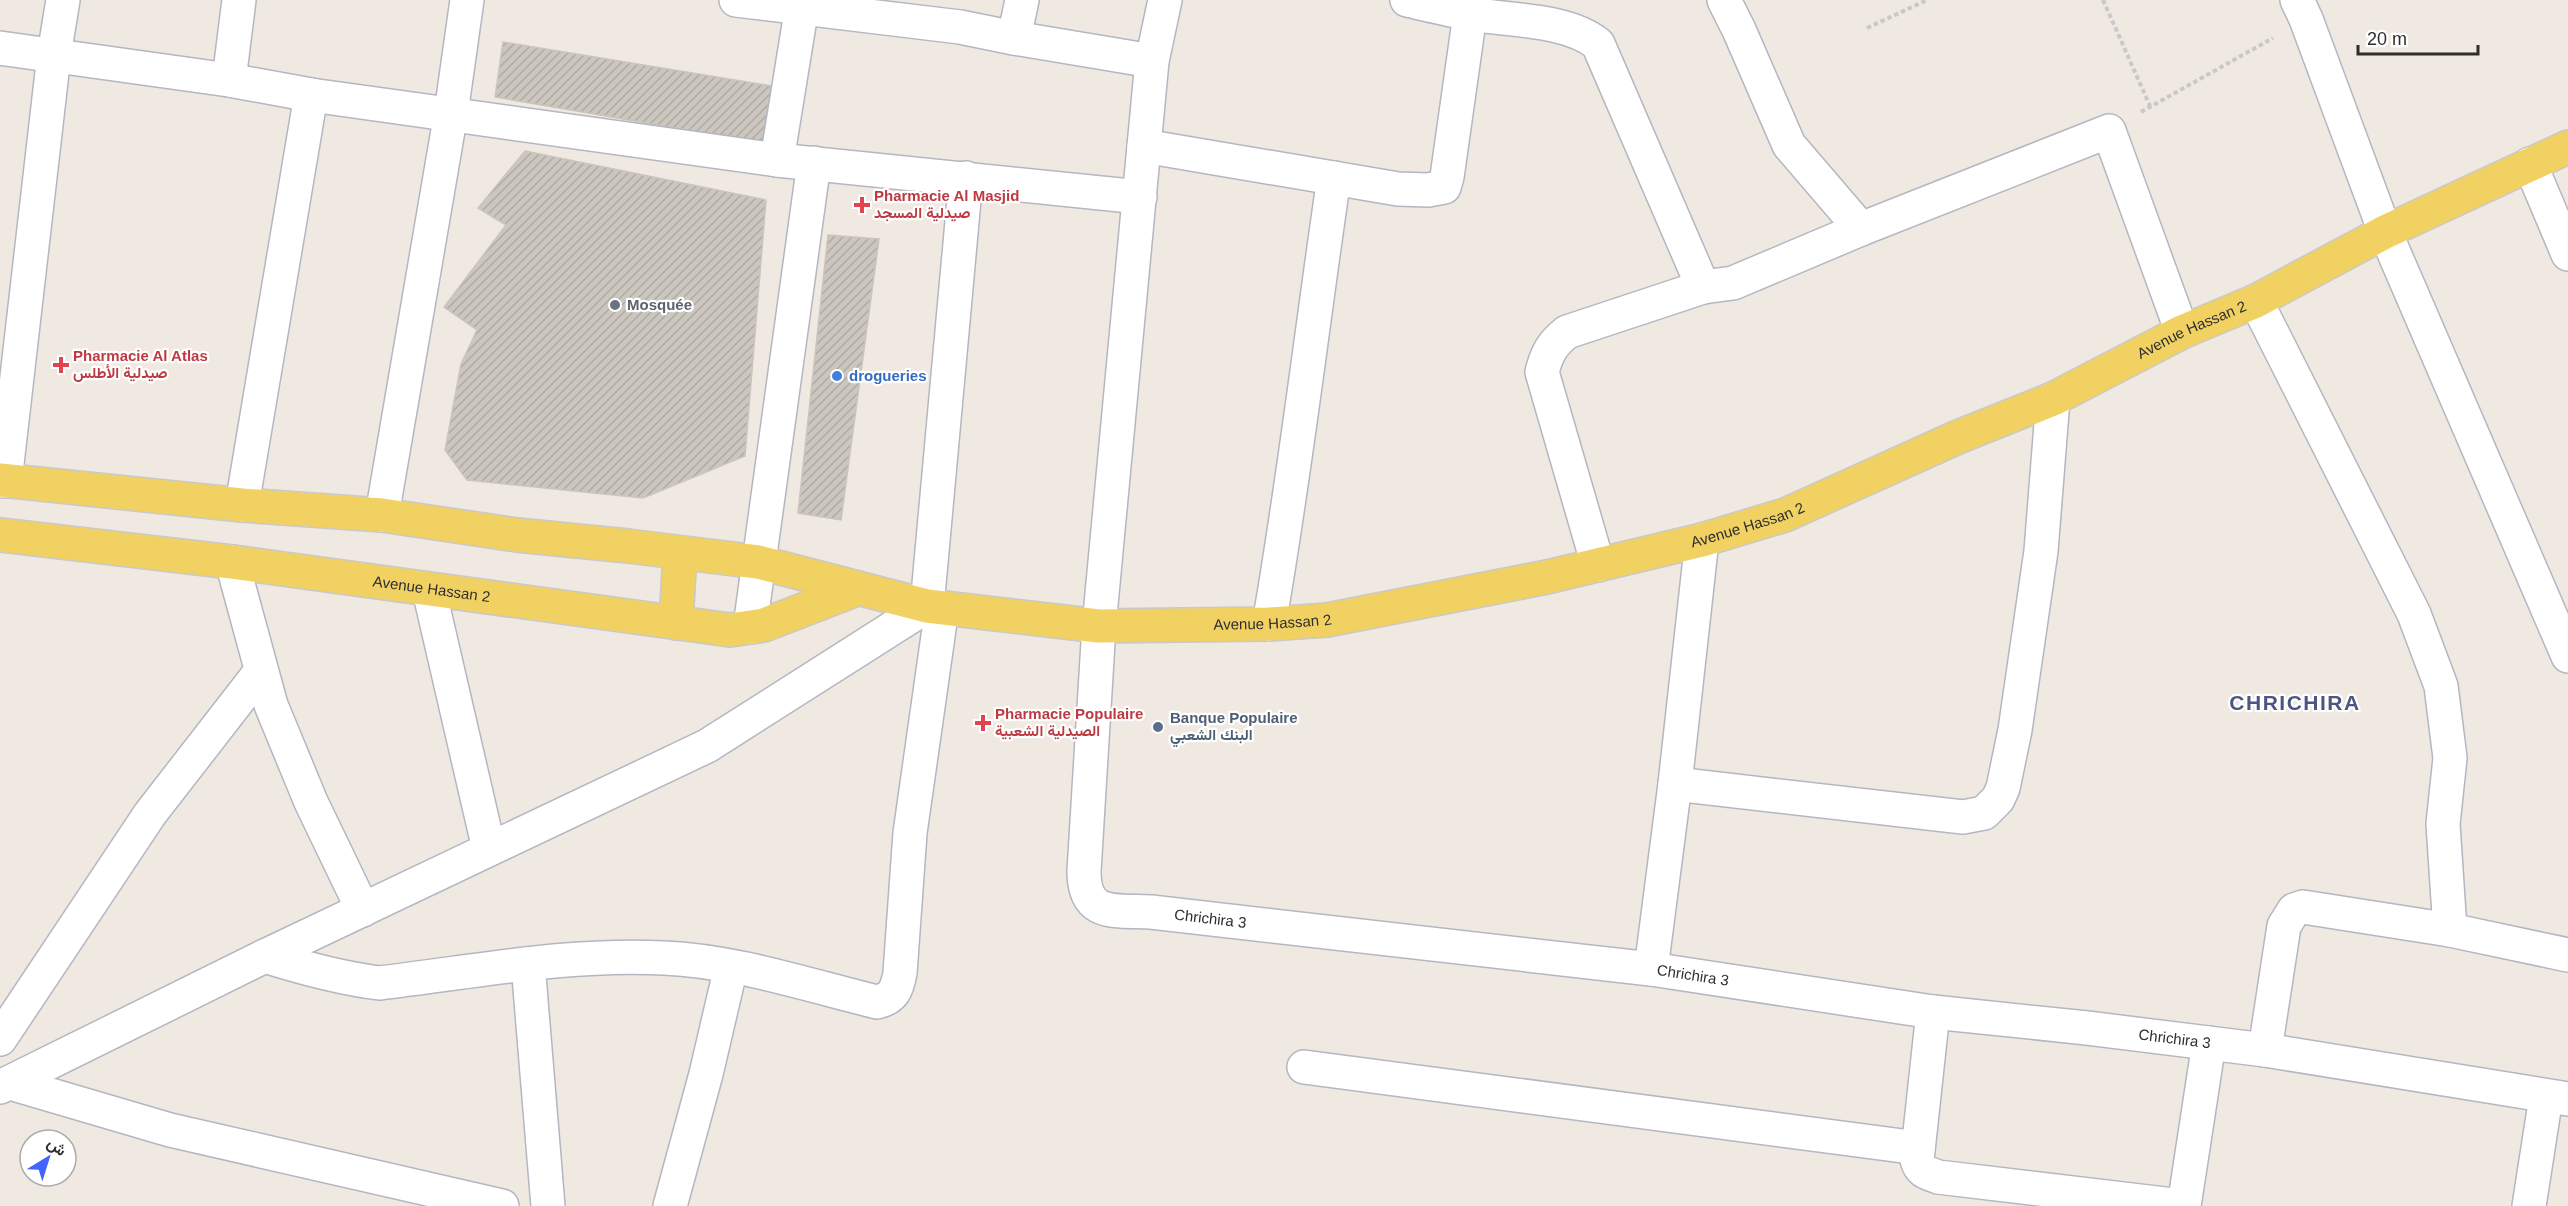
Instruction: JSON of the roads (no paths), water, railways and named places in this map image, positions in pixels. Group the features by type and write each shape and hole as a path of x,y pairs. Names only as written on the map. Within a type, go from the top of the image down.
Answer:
{"main road":[{"name":"Avenue Hassan 2","path":"2,481 242,505 382,515 517,535 758,562 934,607 1099,626 1269,624 1327,620 1598,565 1702,540 1785,515 1958,437 2053,399 2182,332 2256,301 2385,232 2568,147"},
{"name":"Avenue Hassan 2","path":"0,535 232,562 730,630 764,625 857,589"},
{"path":"676,623 680,553"}],"street":[{"path":"2,481 54,55 63,0"},
{"path":"229,80 240,0"},
{"path":"382,515 452,113 467,0"},
{"path":"736,0 802,4 960,27 1152,61"},
{"path":"1014,38 1022,0"},
{"name":"Chrichira 3","path":"1165,0 1152,61 1099,626 1084,871 1084,887 1093,903 1101,908 1114,910 1151,912 1651,969 1933,1012 2265,1050 2557,1098"},
{"path":"1407,0 1472,7 1566,28 1587,34 1598,44 1702,287"},
{"path":"1724,0 1789,145 1861,229"},
{"path":"777,160 802,4"},
{"path":"1144,146 1398,189 1444,188 1472,7"},
{"path":"2302,10 2385,232 2568,656"},
{"path":"0,48 229,80 311,95 777,160 1140,197"},
{"path":"242,505 311,95"},
{"path":"1598,565 1542,372 1552,344 1567,332 1702,287 1733,283 1861,229 2109,131 2182,332"},
{"path":"750,627 814,163"},
{"path":"2530,164 2568,254"},
{"path":"265,956 329,975 379,983 594,957 665,958 731,967 877,1002 885,1000 895,992 900,973 910,833 934,607 966,178"},
{"path":"1269,624 1288,515 1310,338 1335,178"},
{"path":"2256,301 2414,614 2441,686 2450,758 2443,824 2450,930"},
{"path":"1675,784 1963,817 1984,813 1993,807 2003,788 2015,730 2041,551 2053,399"},
{"path":"1651,969 1675,784 1702,540"},
{"path":"232,562 271,705 311,802 363,910"},
{"path":"429,590 489,849"},
{"path":"5,1085 265,956 706,746 934,607"},
{"path":"0,1039 150,814 261,671"},
{"path":"2265,1050 2284,926 2294,910 2303,907 2315,907 2450,930 2568,955"},
{"path":"528,964 548,1206"},
{"path":"670,1206 706,1074 731,967"},
{"path":"1933,1012 1918,1148 1919,1167 1938,1177 2183,1206 2210,1043"},
{"path":"1304,1067 1918,1148"},
{"path":"5,1085 170,1130 502,1206"},
{"path":"2529,1206 2557,1098"}],"place":[{"name":"Pharmacie Al Masjid صيدلية المسجد","path":"862,205"},
{"name":"Mosquée","path":"615,305"},
{"name":"Pharmacie Al Atlas صيدلية الأطلس","path":"61,365"},
{"name":"drogueries","path":"837,376"},
{"name":"Pharmacie Populaire الصيدلية الشعبية","path":"983,723"},
{"name":"Banque Populaire البنك الشعبي","path":"1158,727"}],"district":[{"name":"CHRICHIRA","path":"2295,703"}]}
